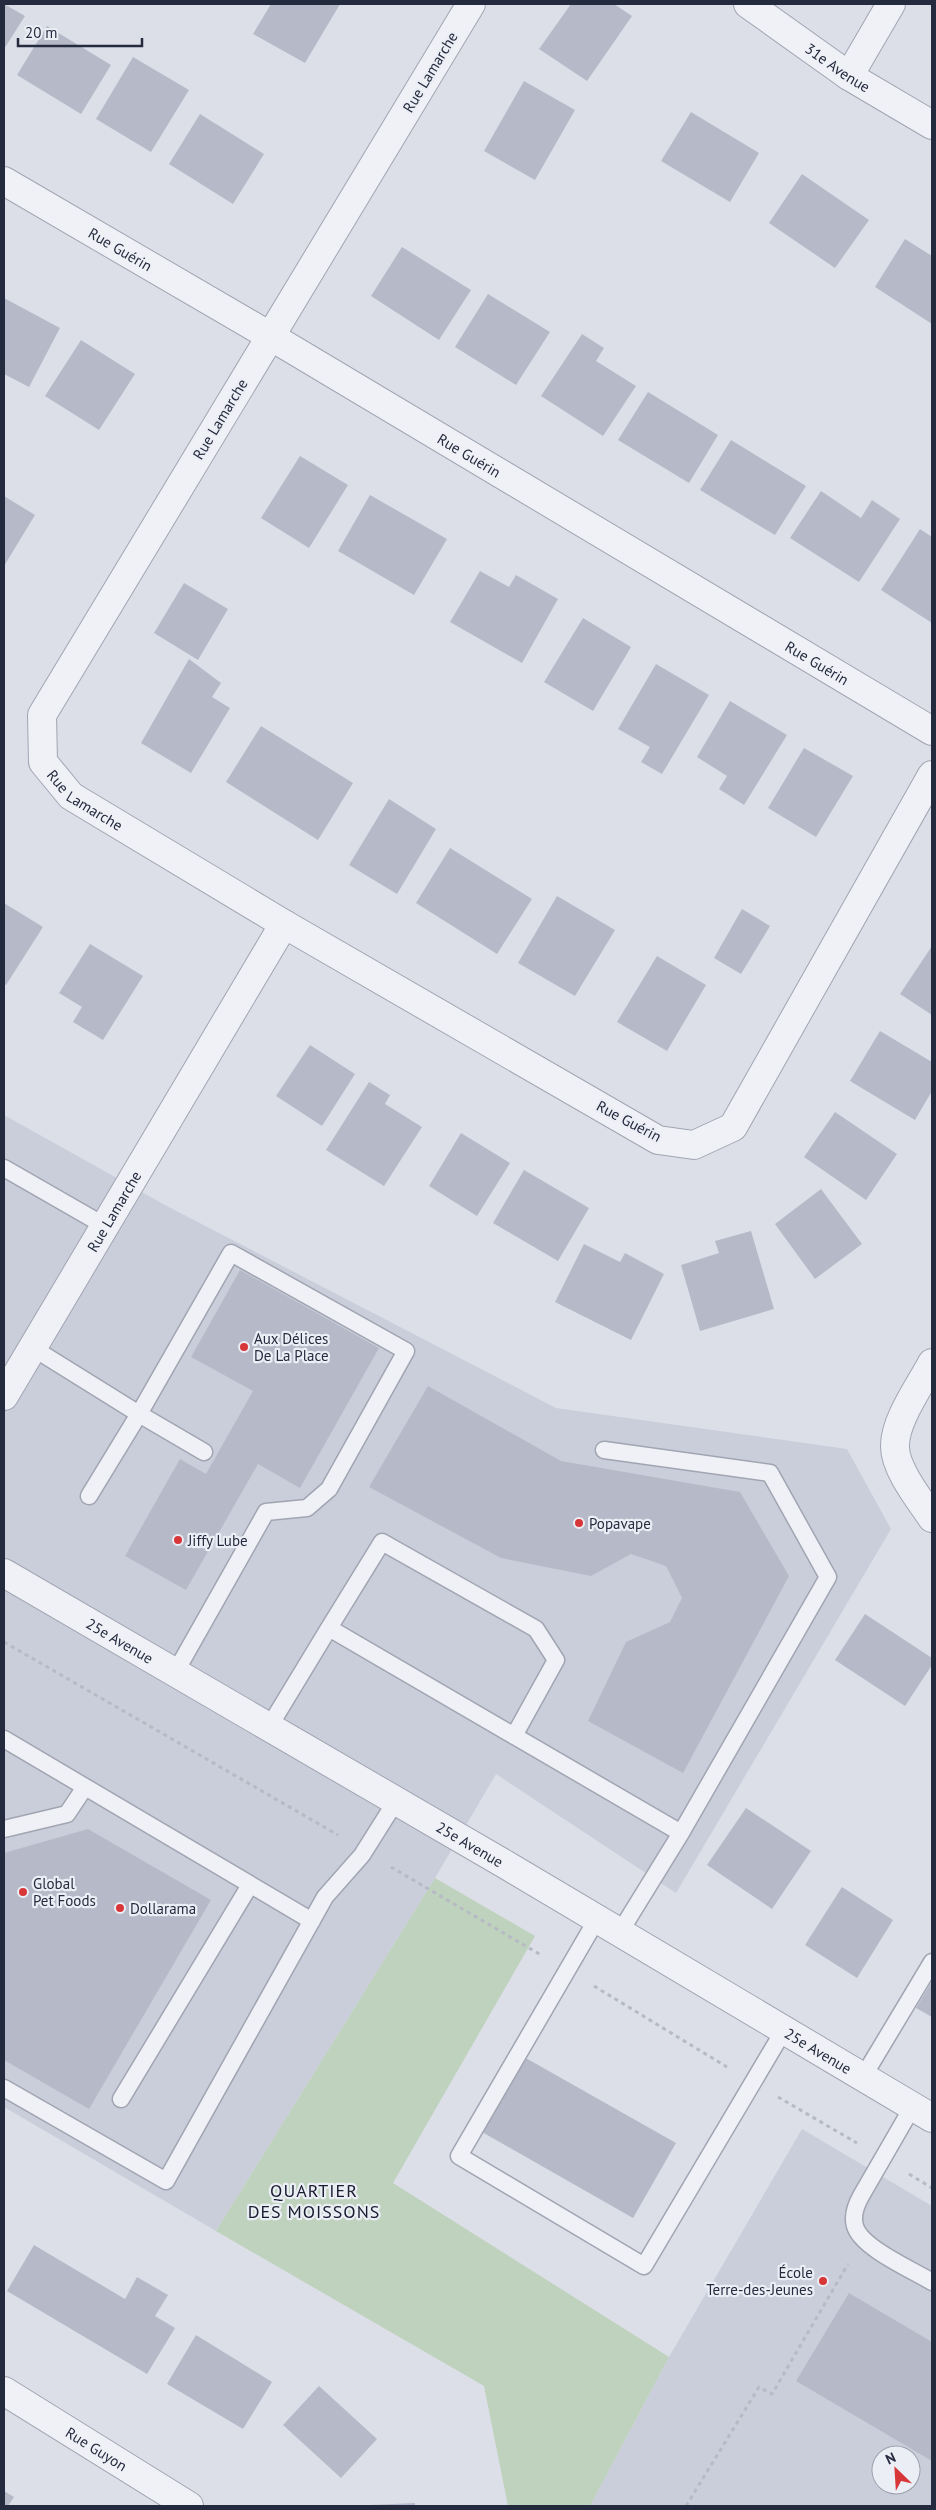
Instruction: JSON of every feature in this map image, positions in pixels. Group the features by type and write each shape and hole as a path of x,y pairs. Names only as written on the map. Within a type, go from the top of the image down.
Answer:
{"street":[{"name":"Rue Lamarche","path":"4,1396 284,924 72,796 43,762 42,715 471,4"},
{"name":"31e Avenue","path":"748,4 849,76 932,125"},
{"path":"849,76 891,4"},
{"name":"Rue Guérin","path":"4,181 270,336 932,731"},
{"name":"Rue Guérin","path":"284,924 658,1140 694,1145 734,1127 932,776"},
{"path":"932,1363 900,1422 894,1449 905,1475 932,1518"},
{"name":"25e Avenue","path":"4,1574 396,1801 922,2112"},
{"name":"Rue Guyon","path":"4,2392 189,2506"}],"lane":[{"path":"4,1168 105,1226"},
{"path":"89,1496 231,1253 406,1351 329,1489 307,1508 266,1512 175,1673"},
{"path":"32,1348 138,1414 204,1452"},
{"path":"604,1450 770,1473 828,1577 681,1833 608,1926 459,2156 644,2266 784,2030"},
{"path":"269,1727 382,1542 536,1629 556,1660 514,1736"},
{"path":"329,1628 681,1833"},
{"path":"4,1739 312,1921"},
{"path":"4,1830 67,1814 85,1787"},
{"path":"4,2088 166,2181 325,1897 362,1856 396,1801"},
{"path":"121,2099 250,1885"},
{"path":"864,2077 932,1962"},
{"path":"922,2112 861,2196 856,2207 855,2226 863,2239 876,2249 932,2282"}],"path":[{"path":"4,1642 337,1835"},
{"path":"389,1866 543,1956"},
{"path":"590,1984 726,2066"},
{"path":"776,2096 825,2124"},
{"path":"912,2176 932,2188"},
{"path":"686,2506 759,2387 772,2394 829,2295"}],"shaded area":[{"path":"4,1115 165,1205 556,1408 847,1449 891,1529 676,1893 496,1774 435,1878 216,2231 4,2107"},
{"name":"École Terre-des-Jeunes","path":"802,2129 932,2206 932,2506 590,2506 669,2357"}],"green space":[{"path":"435,1878 535,1936 393,2183 669,2357 590,2506 508,2506 484,2386 216,2231"}],"building":[{"path":"4,4 25,16 4,49"},
{"path":"271,4 340,4 305,63 253,34"},
{"path":"571,4 614,4 632,16 587,81 539,49"},
{"path":"47,26 111,65 81,114 17,75"},
{"path":"133,57 189,90 151,152 96,119"},
{"path":"524,81 575,110 535,180 484,151"},
{"path":"691,112 759,153 730,202 661,161"},
{"path":"200,114 264,154 233,204 169,164"},
{"path":"802,174 869,220 835,268 769,223"},
{"path":"905,239 932,256 932,324 875,287"},
{"path":"402,247 471,290 439,340 371,296"},
{"path":"488,294 550,332 516,385 455,347"},
{"path":"4,298 60,328 29,387 4,374"},
{"path":"582,334 604,348 596,361 636,386 603,436 541,396"},
{"path":"81,340 135,374 99,430 45,396"},
{"path":"648,392 718,435 689,483 618,440"},
{"path":"731,440 806,486 775,535 700,490"},
{"path":"300,456 348,485 309,548 261,518"},
{"path":"821,491 861,518 872,500 900,519 859,582 790,538"},
{"path":"370,495 447,539 414,595 338,551"},
{"path":"4,496 35,515 4,566"},
{"path":"920,529 932,537 932,623 881,590"},
{"path":"480,571 509,587 516,575 558,599 522,663 450,622"},
{"path":"184,583 228,609 198,660 154,633"},
{"path":"583,618 631,647 593,711 544,682"},
{"path":"189,659 221,683 212,697 230,708 191,773 141,743"},
{"path":"656,664 709,695 662,774 641,762 650,747 618,729"},
{"path":"730,701 787,735 744,805 719,789 727,776 697,757"},
{"path":"261,726 353,783 318,840 226,782"},
{"path":"804,748 853,776 816,837 768,808"},
{"path":"389,799 436,829 397,894 349,865"},
{"path":"450,848 532,899 497,954 416,903"},
{"path":"557,896 615,930 575,996 518,963"},
{"path":"4,903 43,927 6,985 4,984"},
{"path":"742,909 770,926 741,974 714,958"},
{"path":"90,944 143,976 103,1040 73,1022 82,1007 59,993"},
{"path":"932,946 932,1015 900,994"},
{"path":"657,956 706,985 667,1051 617,1022"},
{"path":"880,1031 932,1062 932,1091 915,1120 850,1081"},
{"path":"310,1045 355,1074 322,1126 276,1096"},
{"path":"369,1082 390,1095 385,1104 422,1127 384,1186 326,1150"},
{"path":"835,1112 897,1154 866,1200 804,1157"},
{"path":"461,1133 510,1163 477,1216 429,1186"},
{"path":"524,1170 589,1208 558,1261 493,1223"},
{"path":"821,1189 862,1244 815,1279 775,1224"},
{"path":"751,1231 774,1309 700,1331 681,1265 719,1253 715,1241"},
{"path":"584,1244 620,1262 625,1253 664,1274 631,1340 555,1302"},
{"path":"240,1270 379,1348 300,1488 258,1464 186,1590 125,1556 180,1459 206,1474 253,1391 191,1357"},
{"path":"428,1386 561,1461 740,1492 789,1576 683,1773 588,1721 626,1642 670,1622 682,1598 666,1566 631,1554 591,1576 501,1558 369,1487"},
{"path":"865,1614 932,1658 932,1665 905,1706 835,1660"},
{"path":"746,1808 811,1851 772,1909 707,1865"},
{"path":"88,1829 211,1900 89,2109 4,2060 4,1853"},
{"path":"842,1887 893,1920 857,1978 805,1945"},
{"path":"932,1981 932,2017 916,2008"},
{"path":"524,2057 676,2143 633,2218 482,2132"},
{"path":"34,2245 125,2299 137,2277 168,2295 155,2316 175,2328 147,2374 7,2291"},
{"path":"849,2293 932,2342 932,2461 921,2455 921,2445 905,2445 796,2381"},
{"path":"196,2335 272,2382 243,2429 167,2384"},
{"path":"319,2386 377,2439 341,2478 283,2425"},
{"path":"4,2491 14,2497 8,2506 4,2506"},
{"path":"415,2503 415,2506 370,2506 370,2505"}],"place":[{"name":"Aux Délices De La Place","path":"244,1347"},
{"name":"Popavape","path":"579,1523"},
{"name":"Jiffy Lube","path":"178,1540"},
{"name":"Global Pet Foods","path":"23,1892"},
{"name":"Dollarama","path":"120,1908"},
{"name":"École Terre-des-Jeunes","path":"823,2281"}],"district":[{"name":"QUARTIER DES MOISSONS","path":"314,2200"}]}
